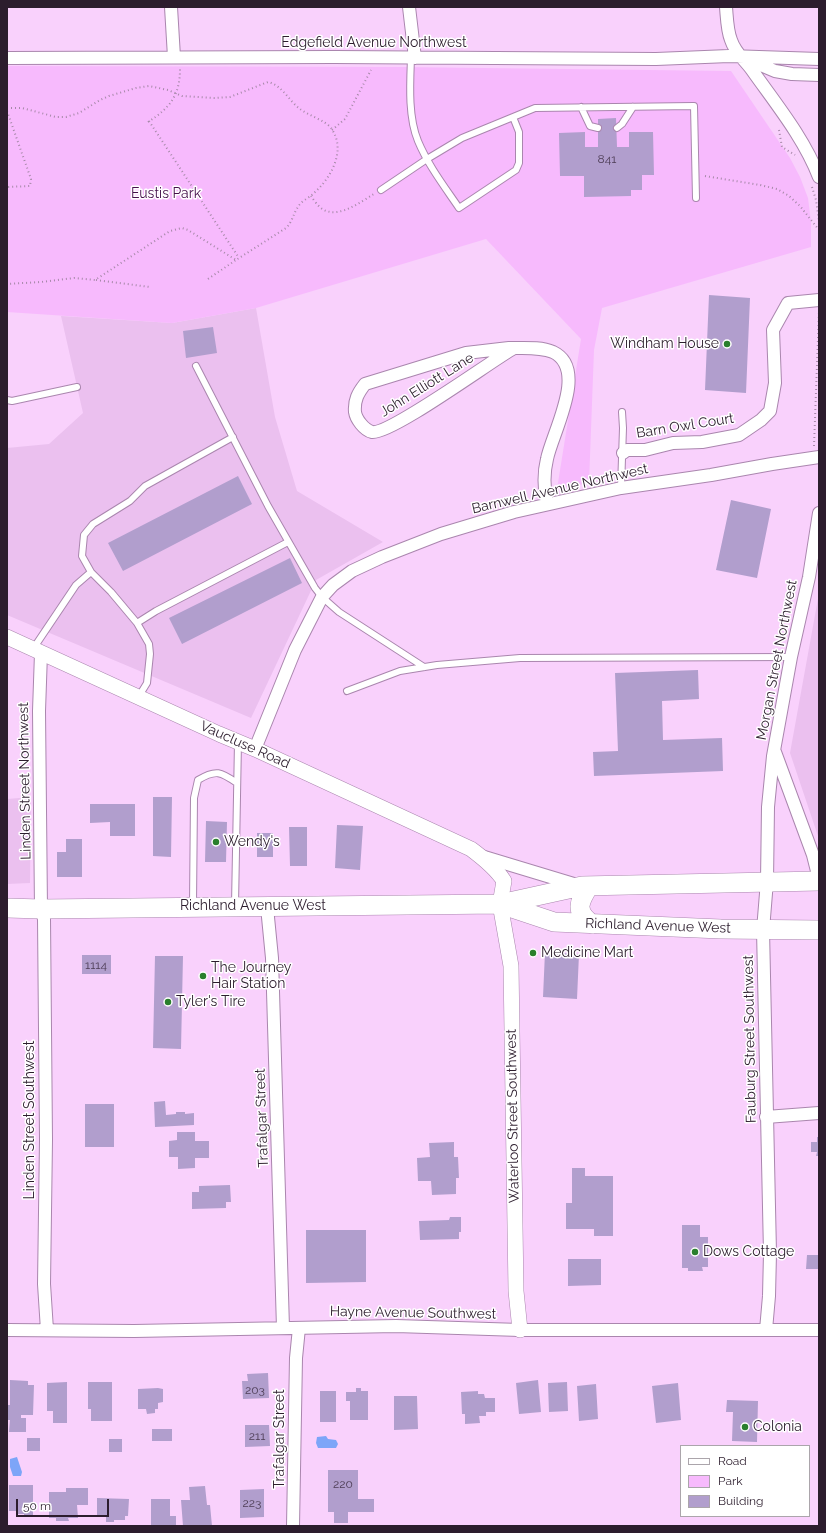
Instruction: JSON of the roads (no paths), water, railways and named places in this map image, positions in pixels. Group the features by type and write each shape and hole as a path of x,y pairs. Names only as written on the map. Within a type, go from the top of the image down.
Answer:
{"main road":[{"name":"Richland Avenue West","path":"7,908 42,909 193,906 267,907 500,904 586,886 819,880"},
{"path":"586,886 580,907 584,918 592,924"},
{"name":"Richland Avenue West","path":"500,904 554,922 763,930 819,930"}],"street":[{"path":"170,7 177,57"},
{"path":"409,7 413,58"},
{"path":"726,7 731,42 806,147 815,181"},
{"name":"Edgefield Avenue Northwest","path":"7,58 177,57 656,59 740,56 819,59"},
{"name":"Edgefield Avenue Northwest","path":"740,56 775,71 792,74 819,75"},
{"name":"Barn Owl Court","path":"623,453 627,450 645,450 673,443 702,442 739,435 761,420 770,411 775,383 773,330 788,303 819,300"},
{"name":"John Elliott Lane","path":"514,348 389,428 382,431 371,432 364,427 356,417 354,404 358,393 365,384 466,353 514,348 545,349 554,353 563,360 567,370 568,395 545,467 544,485 547,504"},
{"name":"Barnwell Avenue Northwest","path":"255,749 295,650 322,597 342,577 382,557 441,534 477,522 547,504 621,488 816,458"},
{"name":"Morgan Street Northwest","path":"819,513 809,577 791,656 774,749 813,855 819,880"},
{"name":"Vaucluse Road","path":"7,637 471,849 481,856 500,874 504,881 500,904"},
{"name":"Linden Street Northwest","path":"37,651 42,909"},
{"name":"Fauburg Street Southwest","path":"766,1330 770,1296 770,1253 763,930 767,882 768,808 774,749"},
{"path":"481,856 560,880 586,886"},
{"name":"Waterloo Street Southwest","path":"500,904 511,966 516,1291 520,1330"},
{"name":"Trafalgar Street","path":"267,907 272,958 283,1328"},
{"name":"Linden Street Southwest","path":"42,909 44,919 46,1140 44,1284 47,1330"},
{"path":"766,1117 819,1113"},
{"name":"Hayne Avenue Southwest","path":"7,1330 134,1331 396,1326 520,1330 819,1330"},
{"name":"Trafalgar Street","path":"293,1526 296,1358 299,1328"}],"lane":[{"path":"413,58 410,93 418,140 427,159 459,208 516,170 519,163 519,132 512,117"},
{"path":"381,190 427,159 462,138 534,108 694,106 696,198"},
{"path":"581,107 590,126 598,128"},
{"path":"616,128 622,124 633,107"},
{"path":"196,366 288,542 315,588 322,597 339,612 424,667"},
{"path":"7,400 77,387"},
{"path":"621,488 623,453 622,412"},
{"path":"138,697 146,683 150,654 149,644 137,623 111,592 91,572 82,556 84,535 93,524 130,500 145,486 233,437"},
{"path":"137,623 156,611 288,542"},
{"path":"37,651 76,586 91,572"},
{"path":"347,691 400,671 424,667 520,658 791,656"},
{"path":"235,907 238,742"},
{"path":"193,906 194,798 198,780 207,775 222,773 237,783"}],"water":[{"path":"326,1436 328,1439 336,1440 338,1444 336,1448 318,1448 316,1443 317,1437"},
{"path":"17,1457 22,1472 21,1476 13,1476 10,1467 10,1459"}],"place":[{"name":"Windham House","path":"727,344"},
{"name":"Wendy's","path":"216,842"},
{"name":"Medicine Mart","path":"533,953"},
{"name":"The Journey Hair Station","path":"203,976"},
{"name":"Tyler's Tire","path":"168,1002"},
{"name":"Dows Cottage","path":"695,1252"},
{"name":"Colonia","path":"745,1427"}],"park label":[{"name":"Eustis Park","path":"166,194"}]}
